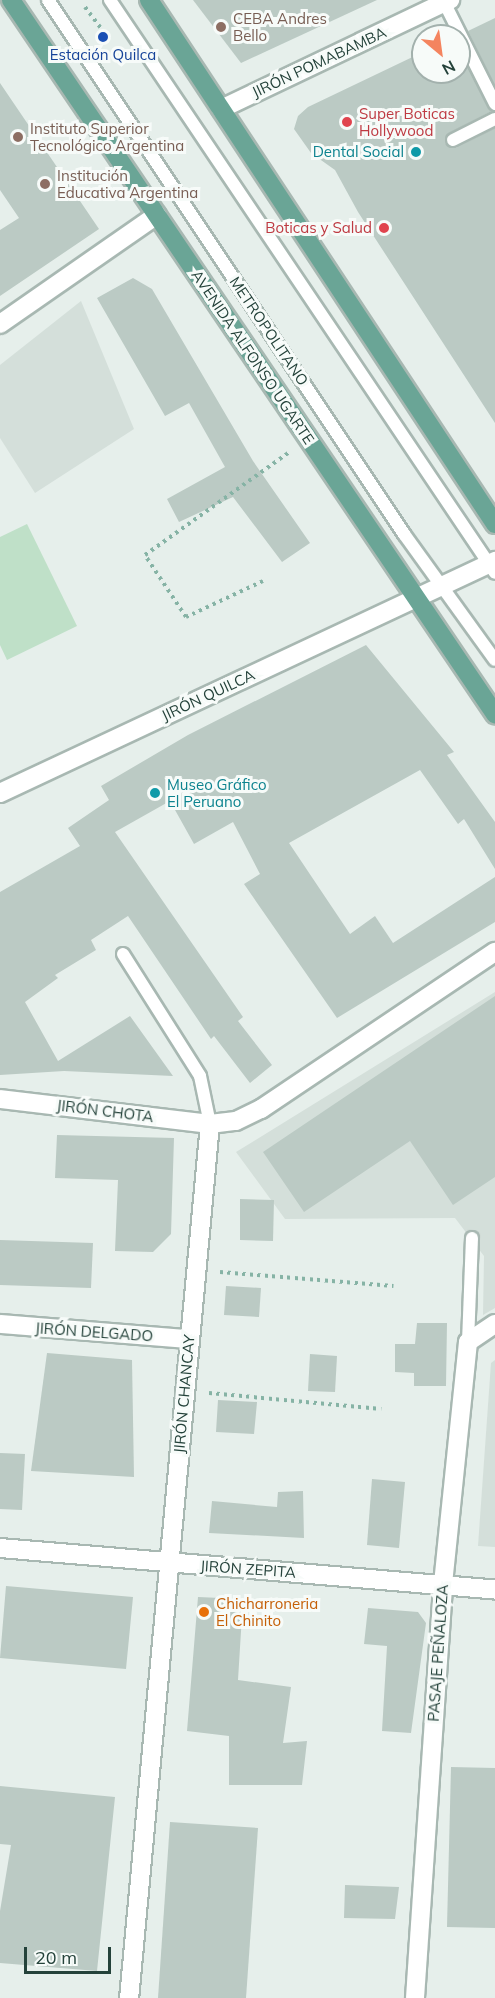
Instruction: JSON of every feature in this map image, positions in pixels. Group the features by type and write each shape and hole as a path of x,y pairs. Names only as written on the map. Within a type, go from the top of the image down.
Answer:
{"main road":[{"name":"AVENIDA ALFONSO UGARTE","path":"11,0 495,714"},
{"path":"149,0 495,524"}],"street":[{"name":"JIRÓN POMABAMBA","path":"221,109 447,1"},
{"path":"0,324 157,215"},
{"name":"JIRÓN QUILCA","path":"0,793 442,586 493,566"},
{"path":"210,1124 236,1121 261,1109 495,952"},
{"name":"JIRÓN CHOTA","path":"0,1099 210,1124"},
{"name":"JIRÓN CHANCAY","path":"129,1998 170,1563 188,1339 210,1124"},
{"name":"JIRÓN DELGADO","path":"0,1324 188,1339"},
{"path":"468,1342 495,1324"},
{"name":"PASAJE PEÑALOZA","path":"415,1998 443,1584 468,1342"},
{"name":"JIRÓN ZEPITA","path":"0,1548 495,1590"}],"lane":[{"name":"METROPOLITANO","path":"48,0 442,586 495,660"},
{"path":"110,0 493,566"},
{"path":"447,1 495,104"},
{"path":"453,140 495,119"},
{"path":"123,954 200,1076 210,1124"},
{"path":"468,1342 472,1238"}],"path":[{"path":"85,7 112,44"},
{"path":"263,581 186,616 145,555 309,439"},
{"path":"195,1270 393,1286"},
{"path":"184,1391 381,1409"}],"shaded area":[{"path":"81,301 134,429 35,493 0,438 0,365"},
{"path":"495,992 495,1308 483,1315 484,1256 455,1218 285,1219 236,1152"},
{"path":"495,1360 495,1547 478,1546 491,1363"}],"green space":[{"path":"27,524 77,626 7,660 0,645 0,537"}],"building":[{"path":"193,0 377,0 241,63"},
{"path":"495,18 495,86 471,37 471,30"},
{"path":"411,58 411,84 471,84 471,72 492,111 449,133 445,143 456,148 495,128 495,423 358,212 335,170 311,153 294,129 298,116 308,107"},
{"name":"Instituto Superior Tecnológico Argentina","path":"0,83 99,229 0,296 0,230 19,218 0,190"},
{"path":"133,278 152,289 253,461 310,543 282,562 233,497 179,522 167,499 225,467 189,403 165,416 97,298"},
{"path":"366,645 454,752 447,755 495,822 495,869 464,819 458,824 420,770 289,843 350,934 375,916 393,943 495,877 495,922 337,1018 244,884 260,874 233,822 194,844 170,801 115,832 243,1017 238,1021 272,1065 250,1083 214,1036 211,1039 128,916 91,940 96,950 55,975 58,978 25,1002 58,1061 130,1016 173,1076 64,1071 0,1075 0,892 80,846 68,828 109,800 101,786 188,735"},
{"path":"495,996 495,1177 453,1205 410,1141 304,1212 263,1152"},
{"path":"57,1135 174,1138 171,1234 153,1252 115,1251 118,1180 55,1178"},
{"path":"240,1199 274,1200 273,1241 240,1240"},
{"path":"0,1240 93,1243 91,1288 0,1285"},
{"path":"226,1286 261,1288 259,1317 224,1315"},
{"path":"417,1323 447,1323 446,1386 414,1386 414,1373 395,1372 395,1344 415,1344"},
{"path":"47,1353 132,1360 134,1477 31,1471"},
{"path":"310,1354 337,1356 335,1392 308,1391"},
{"path":"218,1400 257,1402 254,1434 216,1432"},
{"path":"0,1453 25,1454 22,1510 0,1509"},
{"path":"372,1479 405,1482 399,1548 367,1545"},
{"path":"303,1491 304,1538 209,1533 212,1501 277,1507 278,1492"},
{"path":"6,1586 133,1597 126,1669 0,1658"},
{"path":"198,1597 243,1599 238,1680 291,1687 283,1743 307,1741 302,1785 229,1785 229,1736 187,1731"},
{"path":"368,1608 418,1612 426,1623 411,1733 382,1731 387,1646 364,1644"},
{"path":"451,1767 495,1768 495,1928 447,1927"},
{"path":"0,1786 115,1797 97,1971 0,1963 0,1911 11,1845 0,1844"},
{"path":"170,1822 258,1828 246,1998 158,1998"},
{"path":"345,1885 399,1887 395,1919 344,1918"}],"place":[{"name":"CEBA Andres Bello","path":"221,27"},
{"name":"Estación Quilca","path":"103,37"},
{"name":"Super Boticas Hollywood","path":"347,122"},
{"name":"Instituto Superior Tecnológico Argentina","path":"18,137"},
{"name":"Dental Social","path":"416,152"},
{"name":"Institución Educativa Argentina","path":"45,184"},
{"name":"Boticas y Salud","path":"384,228"},
{"name":"Museo Gráfico El Peruano","path":"155,793"},
{"name":"Chicharroneria El Chinito","path":"204,1612"}]}
